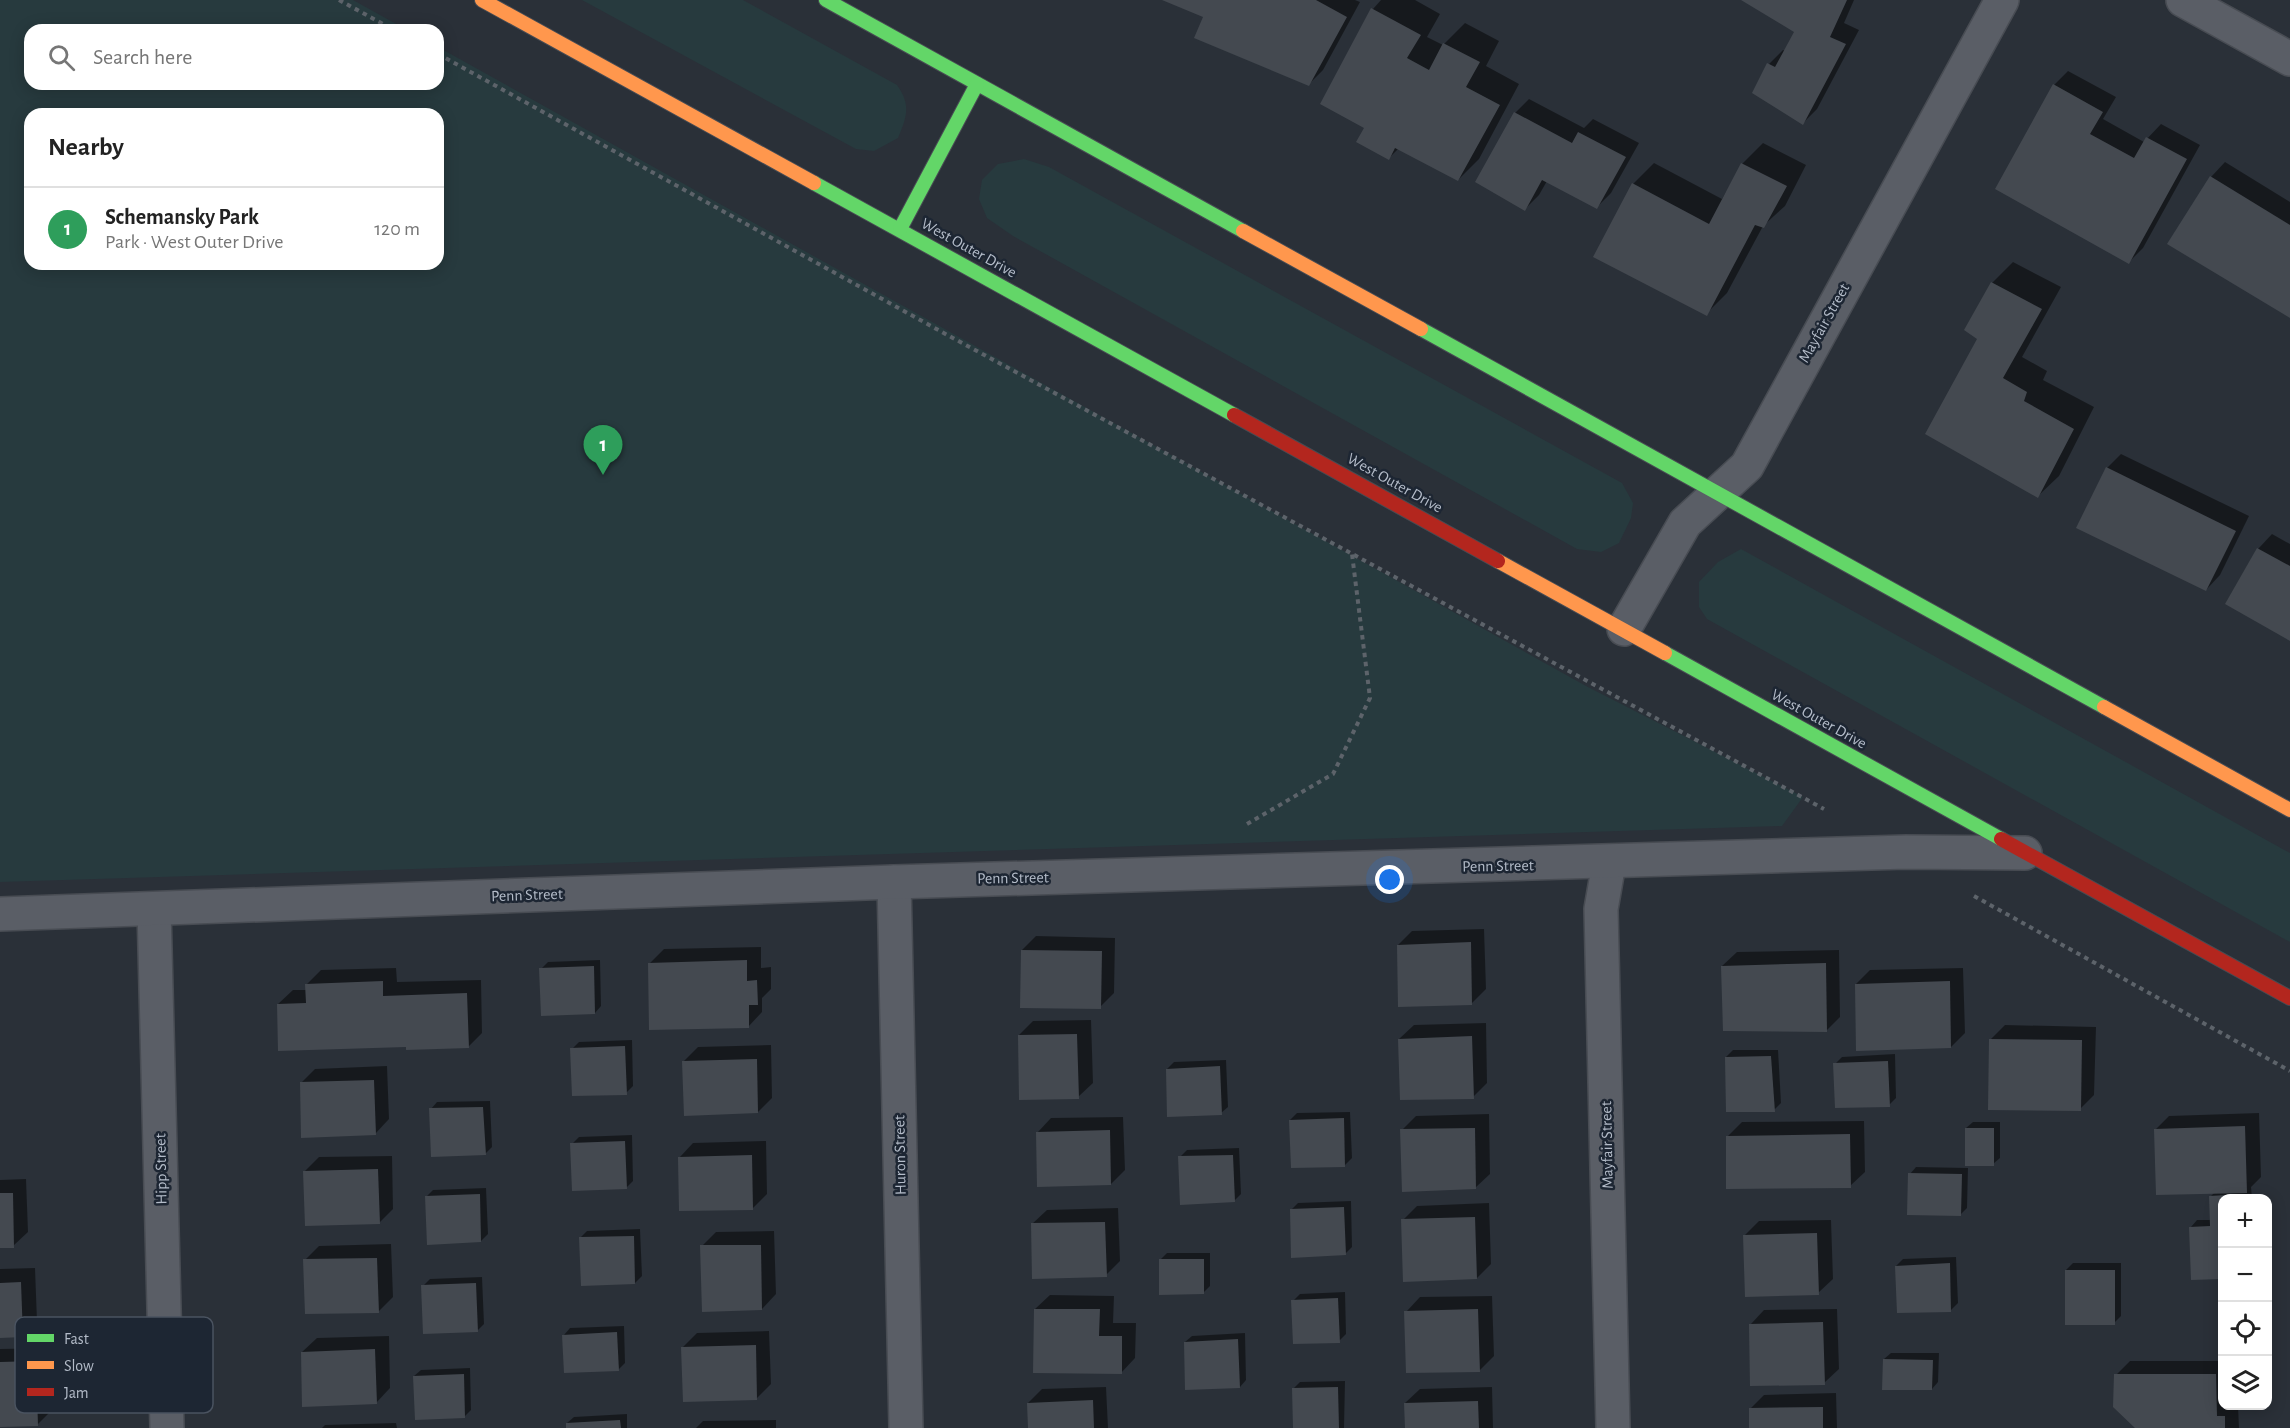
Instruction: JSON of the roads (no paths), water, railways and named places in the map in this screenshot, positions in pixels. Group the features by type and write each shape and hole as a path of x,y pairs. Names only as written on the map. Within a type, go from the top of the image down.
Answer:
{"main road":[{"name":"West Outer Drive","path":"482,0 2290,998"},
{"path":"826,0 1719,492 2290,810"},
{"path":"900,229 977,84"}],"street":[{"name":"Mayfair Street","path":"1624,629 1685,523 1747,466 2002,0"},
{"path":"2183,0 2290,59"},
{"name":"Penn Street","path":"0,914 894,882 1609,863 1906,852 2025,853"},
{"name":"Mayfair Street","path":"1609,863 1601,909 1613,1428"},
{"name":"Huron Street","path":"894,882 906,1428"},
{"name":"Hipp Street","path":"154,909 164,1317"},
{"name":"Hipp Street","path":"167,1413 167,1428"}],"place":[{"name":"Schemansky Park","path":"603,475"}]}
